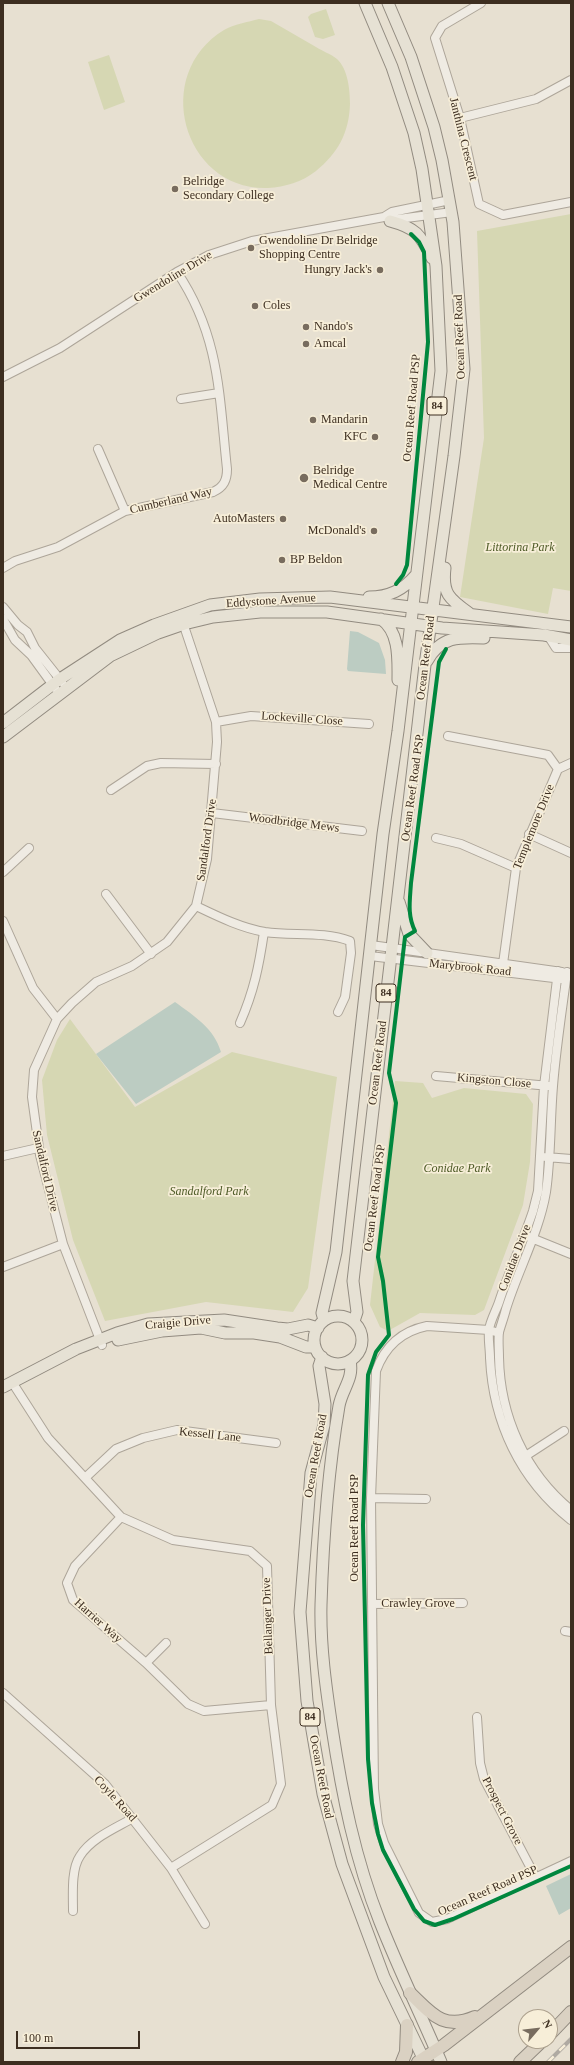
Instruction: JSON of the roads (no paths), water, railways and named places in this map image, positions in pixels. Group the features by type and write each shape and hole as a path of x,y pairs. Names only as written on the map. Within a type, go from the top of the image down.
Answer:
{"highway":[{"path":"422,2061 571,1947"},
{"path":"410,1993 439,2019 450,2022 464,2021 489,2010"},
{"path":"558,2026 571,2012"},
{"path":"402,2062 406,2052 407,2025"},
{"path":"520,2062 534,2049"}],"main road":[{"name":"Ocean Reef Road","path":"321,1324 322,1313 336,1252 370,950 441,371 436,266 430,215 414,133 384,45 365,3"},
{"name":"Ocean Reef Road","path":"354,1321 357,1312 353,1281 425,665 454,456 464,369 450,200 432,120 411,57 388,3"},
{"path":"387,219 405,225 421,236 436,266"},
{"path":"454,456 454,501 443,582 449,597 469,613"},
{"path":"330,597 383,597 400,590 416,575"},
{"name":"Eddystone Avenue","path":"3,723 110,656 158,633 210,605 260,599 304,599 330,597 412,609 469,613 571,627"},
{"path":"304,599 311,607 327,612"},
{"name":"Eddystone Avenue","path":"182,619 240,613 327,612 430,626 546,636 571,640"},
{"path":"382,619 387,623 393,633 398,657 398,731"},
{"path":"425,665 437,646 458,637 516,639 546,636 559,625"},
{"name":"Eddystone Avenue","path":"3,738 39,712 60,686"},
{"path":"398,895 409,934 427,953"},
{"path":"321,1324 339,1316 354,1321"},
{"name":"Craigie Drive","path":"3,1396 11,1386 100,1342 148,1324 177,1321 224,1320 288,1329 321,1324"},
{"name":"84","path":"350,1361 358,1353 362,1342 360,1331 354,1321"},
{"name":"84","path":"315,1347 315,1335 321,1324"},
{"name":"Craigie Drive","path":"100,1342 141,1334 195,1328 225,1333 254,1333 280,1337 306,1347 315,1347"},
{"path":"315,1347 322,1357 335,1364 350,1361"},
{"name":"Ocean Reef Road","path":"322,1357 319,1366 325,1404 324,1425 311,1472 300,1612 307,1701 322,1794 342,1864 384,1977 422,2061"},
{"name":"Ocean Reef Road","path":"350,1361 352,1371 339,1403 326,1507 321,1607 326,1687 341,1782 358,1858 380,1921 441,2062"}],"street":[{"name":"Janthina Crescent","path":"481,3 442,26 435,38 460,118 479,204 503,215 571,202"},
{"path":"460,118 536,99 571,80"},
{"name":"Gwendoline Drive","path":"387,219 392,212 428,203 450,200"},
{"name":"Gwendoline Drive","path":"3,377 60,348 177,272 209,255 252,241 387,219 452,212"},
{"name":"Cumberland Way","path":"3,568 14,561 58,547 125,511 186,499 220,489 227,478 219,393 213,352 207,330 194,300 177,272"},
{"path":"181,399 219,393"},
{"path":"98,449 125,511"},
{"path":"3,607 18,625 27,632 35,648 60,686"},
{"path":"3,619 15,640 60,686"},
{"name":"Sandalford Drive","path":"100,1342 63,1244 38,1148 32,1097 34,1070 57,1019 96,982 132,966 167,942 196,906 207,859 212,813 216,764 216,722 182,619"},
{"path":"546,636 556,648 571,648"},
{"name":"Lockeville Close","path":"216,722 251,716 266,716 369,724"},
{"path":"448,736 548,755 558,769"},
{"path":"111,790 147,766 161,763 216,764"},
{"name":"Templemore Drive","path":"503,967 516,868 529,834 558,769 571,763"},
{"name":"Woodbridge Mews","path":"212,813 362,831"},
{"path":"529,834 571,853"},
{"path":"436,838 461,844 516,868"},
{"path":"3,872 29,848"},
{"path":"106,894 151,954"},
{"path":"196,906 231,922 264,932 338,936 350,940 351,953 345,997 338,1012"},
{"path":"3,921 34,988 57,1019"},
{"path":"240,1023 252,995 264,932"},
{"name":"Marybrook Road","path":"370,950 569,976"},
{"name":"Marybrook Road","path":"391,953 427,953 503,967"},
{"name":"Conidae Drive","path":"558,975 538,1191 525,1235 489,1330 491,1373 499,1414 507,1438 522,1459 545,1485 571,1510"},
{"name":"Conidae Drive","path":"569,976 548,1086 550,1157 546,1192 533,1240 514,1284 499,1333 500,1373 503,1396 522,1459 538,1489 556,1509 571,1520"},
{"name":"Kingston Close","path":"436,1076 548,1086"},
{"path":"3,1156 38,1148"},
{"path":"541,1156 571,1159"},
{"path":"525,1235 533,1240 571,1254"},
{"path":"3,1267 63,1244"},
{"path":"499,1333 489,1330 427,1326 418,1328 396,1339 382,1356 376,1371 371,1498 374,1781 378,1824 384,1843 419,1913 432,1922 440,1921 571,1861"},
{"name":"Bellanger Drive","path":"11,1386 48,1438 121,1517 173,1540 250,1551 267,1566 271,1705 281,1784 272,1805 171,1868"},
{"name":"Kessell Lane","path":"85,1478 116,1449 143,1438 177,1430 276,1443"},
{"path":"522,1459 564,1431"},
{"path":"371,1498 426,1499"},
{"name":"Harrier Way","path":"121,1517 75,1566 67,1583 73,1600 146,1663 188,1704 204,1711 271,1705"},
{"name":"Crawley Grove","path":"372,1604 463,1603"},
{"path":"146,1663 166,1643"},
{"name":"Coyle Road","path":"3,1693 105,1784 171,1868 205,1924"},
{"name":"Prospect Grove","path":"477,1717 480,1763 484,1779 536,1878"},
{"path":"73,1911 73,1879 79,1856 96,1840 133,1818"}],"railway":[{"path":"548,2062 571,2039"}],"place":[{"name":"Belridge Secondary College","path":"175,189"},
{"name":"Gwendoline Dr Belridge Shopping Centre","path":"251,248"},
{"name":"Hungry Jack's","path":"380,270"},
{"name":"Coles","path":"255,306"},
{"name":"Nando's","path":"306,327"},
{"name":"Amcal","path":"306,344"},
{"name":"Mandarin","path":"313,420"},
{"name":"KFC","path":"375,437"},
{"name":"Belridge Medical Centre","path":"304,478"},
{"name":"AutoMasters","path":"283,519"},
{"name":"McDonald's","path":"374,531"},
{"name":"BP Beldon","path":"282,560"}],"park label":[{"name":"Littorina Park","path":"520,548"},
{"name":"Conidae Park","path":"457,1169"},
{"name":"Sandalford Park","path":"209,1192"}]}
